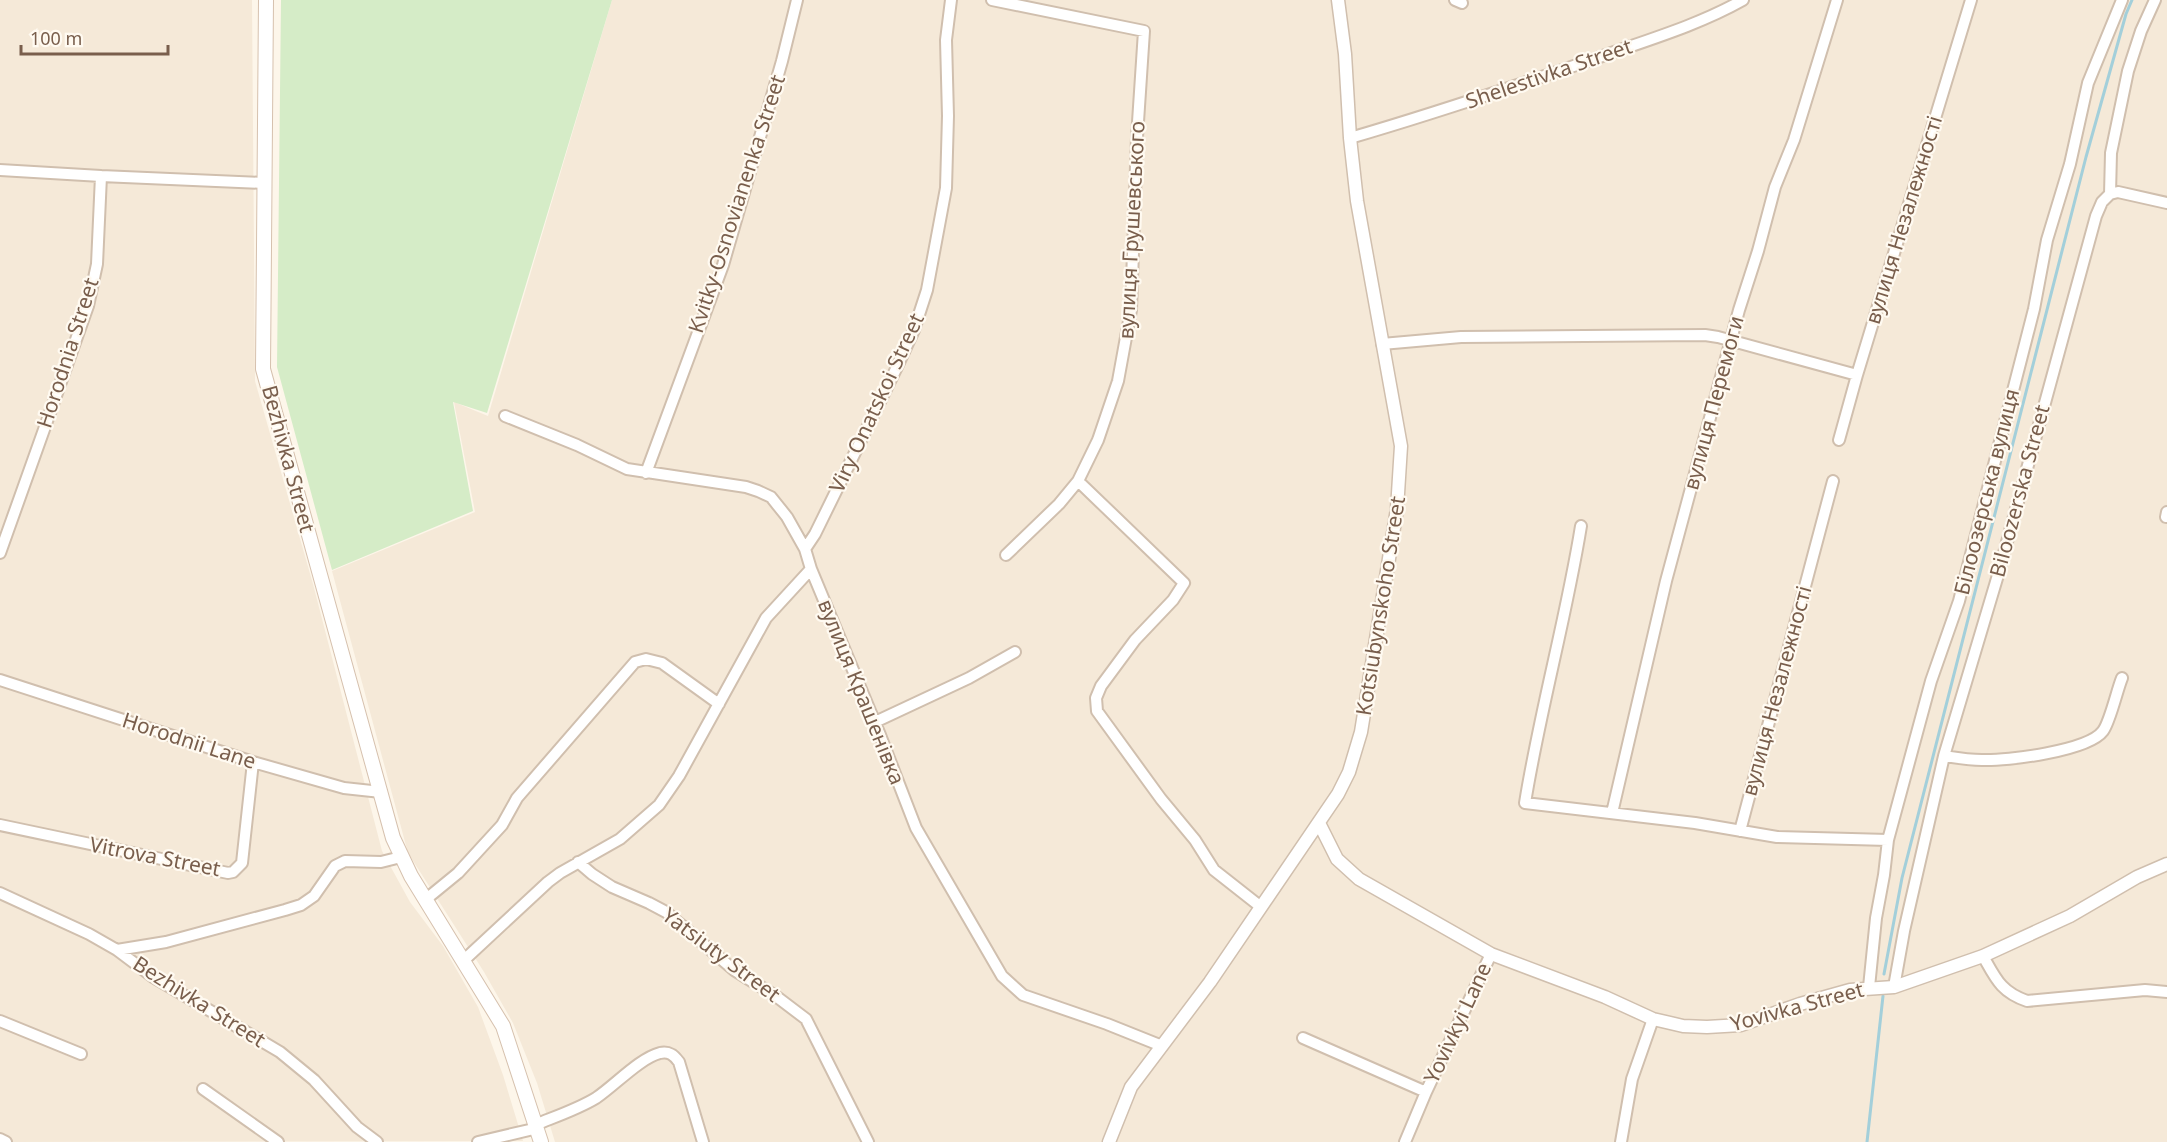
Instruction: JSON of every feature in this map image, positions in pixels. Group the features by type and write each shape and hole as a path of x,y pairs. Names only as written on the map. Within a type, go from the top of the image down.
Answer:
{"main road":[{"name":"Bezhivka Street","path":"266,0 263,369 401,857 503,1026 541,1142"}],"street":[{"name":"Kvitky-Osnovianenka Street","path":"646,473 723,264 782,61 797,0"},
{"name":"Viry Onatskoi Street","path":"805,549 815,534 896,369 914,330 927,290 946,188 948,116 946,40 951,0"},
{"name":"вулиця Грушевського","path":"992,0 1144,32 1137,137 1131,310 1118,381 1098,440 1078,481"},
{"name":"Kotsiubynskoho Street","path":"1109,1142 1131,1087 1210,982 1319,823 1349,772 1361,732 1398,508 1401,446 1356,201 1345,54 1338,0"},
{"name":"Shelestivka Street","path":"1350,138 1434,114 1663,35 1724,11 1743,0"},
{"name":"вулиця Перемоги","path":"1612,813 1666,581 1731,340 1775,187 1803,112 1837,0"},
{"name":"вулиця Незалежності","path":"1839,440 1971,0"},
{"name":"Білоозерська вулиця","path":"1869,987 1876,918 1888,840 1931,681 1959,601 2034,309 2047,240 2070,164 2088,83 2122,0"},
{"name":"Biloozerska Street","path":"1894,987 1904,931 1944,756 1998,575 2096,216 2102,202 2110,194 2112,153 2126,81 2141,31 2155,0"},
{"path":"0,170 264,183"},
{"name":"Horodnia Street","path":"0,553 88,306 97,264 101,176"},
{"path":"2110,194 2118,192 2167,203"},
{"path":"1382,344 1473,336 1705,336 1731,340 1857,375"},
{"name":"вулиця Крашенівка","path":"505,416 577,445 627,469 746,487 771,497 805,549 811,569 875,722 916,828 1002,976 1023,995 1162,1046"},
{"path":"1006,555 1059,504 1078,481 1184,584 1173,600 1136,640 1101,686 1096,698 1098,711 1128,756 1195,840 1215,870 1261,907"},
{"name":"вулиця Незалежності","path":"1740,831 1833,481"},
{"path":"1581,526 1572,584 1530,771 1525,803 1777,837 1888,840"},
{"path":"463,961 548,882 620,839 659,805 679,776 766,618 811,569"},
{"path":"875,722 960,683 1015,652"},
{"path":"426,900 459,873 502,825 517,798 635,662 646,659 662,663 719,704"},
{"path":"1944,756 1981,760 2011,759 2064,749 2094,738 2103,731 2122,678"},
{"name":"Horodnii Lane","path":"0,680 253,762 344,788 381,792"},
{"name":"Vitrova Street","path":"0,825 157,859 234,872 242,863 253,762"},
{"name":"Yovivka Street","path":"1319,823 1337,859 1359,879 1491,954 1605,997 1653,1019 1683,1026 1741,1025 1832,994 1869,987 1894,987 1983,956 2070,916 2137,877 2167,864"},
{"path":"117,950 166,942 301,905 314,896 335,866 345,861 389,862 401,857"},
{"name":"Yatsiuty Street","path":"578,862 612,887 666,912 734,970 777,997 806,1019 868,1142"},
{"name":"Bezhivka Street","path":"0,893 89,934 117,950 153,977 280,1052 314,1080 357,1127 377,1142"},
{"name":"Yovivkyi Lane","path":"1405,1142 1491,954"},
{"path":"1983,956 1998,982 2012,996 2027,1002 2145,990 2167,992"},
{"path":"1620,1142 1632,1079 1653,1019"},
{"path":"0,1021 81,1054"},
{"name":"Yovivkyi Lane","path":"1303,1038 1426,1092"},
{"path":"478,1142 537,1126 570,1111 596,1098 633,1069 663,1052 674,1055 679,1062 703,1142"},
{"path":"202,1089 278,1142"},
{"path":"0,1139 6,1142"}],"shaded area":[{"path":"0,0 252,0 255,381 313,584 382,851 410,902 443,946 478,1007 503,1075 523,1141 0,1142"},
{"path":"612,0 2167,0 2167,1142 555,1142 537,1083 513,1023 484,972 408,853 332,571 475,512 454,402 488,416"}],"green space":[{"path":"281,0 612,0 487,413 453,402 473,511 332,570 277,367"}],"waterway":[{"path":"1884,974 1902,878 2086,157 2126,14 2132,0"},
{"path":"1867,1142 1883,996"}]}
